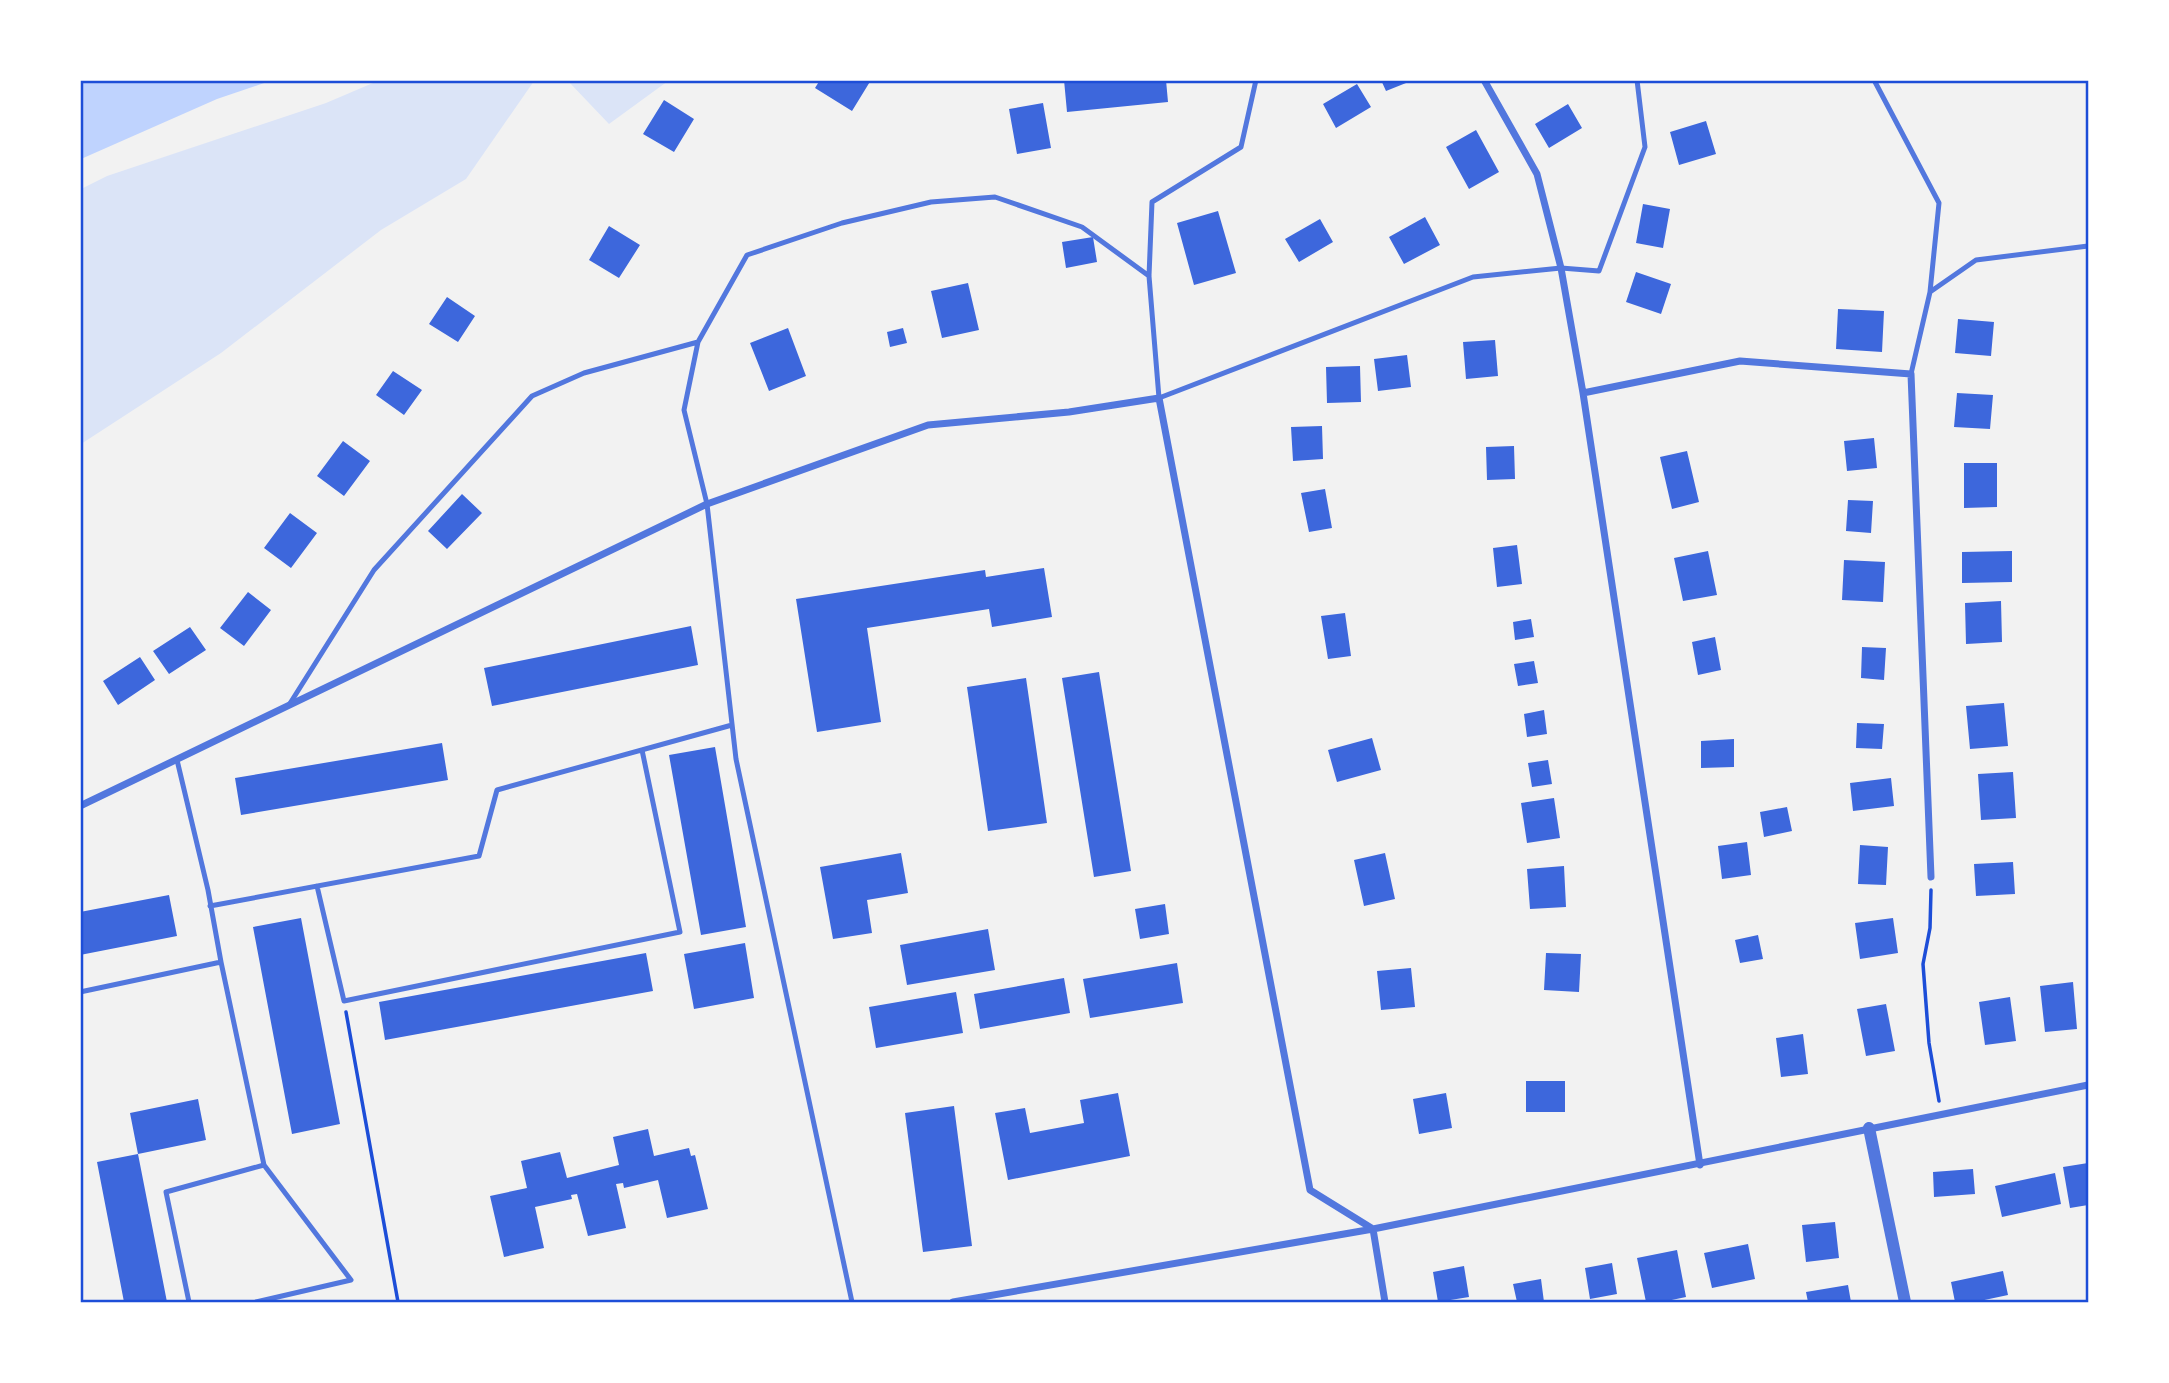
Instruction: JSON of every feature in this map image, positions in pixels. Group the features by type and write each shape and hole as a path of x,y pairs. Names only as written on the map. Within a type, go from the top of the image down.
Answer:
{"street":[{"path":"1484,80 1537,174 1561,268 1583,393 1700,1165"},
{"path":"1583,393 1740,361 1911,374 1931,877"},
{"path":"80,806 707,504 928,425 1069,412 1159,398 1310,1190 1373,1229 1385,1303"},
{"path":"953,1303 1373,1229 2088,1085"},
{"path":"1869,1128 1905,1303"}],"lane":[{"path":"1256,80 1241,147 1153,202 1149,276 1159,398 1473,277 1561,268 1599,271 1645,147 1637,80"},
{"path":"1874,80 1939,203 1930,292 1911,374"},
{"path":"852,1303 739,772 707,504 684,410 698,342 747,255 842,223 931,202 995,198 1082,227 1149,276"},
{"path":"1930,292 1976,260 2088,246"},
{"path":"289,705 374,570 532,396 584,373 698,342"},
{"path":"210,906 479,856 497,790 732,725"},
{"path":"317,886 344,1002 680,932 642,750"},
{"path":"177,760 264,1165 351,1280 256,1303"},
{"path":"80,992 221,962"},
{"path":"189,1303 166,1192 264,1165"}],"path":[{"path":"1931,877 1930,928 1923,964 1929,1042 1941,1114"},
{"path":"344,1002 398,1303"}],"shaded area":[{"path":"380,80 534,81 466,179 381,230 221,353 81,444 81,189 107,176 326,103"},
{"path":"568,81 668,81 609,124"}],"water":[{"path":"81,80 270,81 217,99 81,159"}],"building":[{"path":"820,80 871,80 852,111 815,88"},
{"path":"1064,80 1166,80 1168,102 1067,112"},
{"path":"1381,80 1411,80 1411,81 1386,91"},
{"path":"1357,84 1371,107 1336,128 1323,104"},
{"path":"664,100 694,119 674,152 643,134"},
{"path":"1043,103 1051,148 1017,154 1009,109"},
{"path":"1568,104 1582,128 1549,148 1535,124"},
{"path":"1706,121 1716,154 1679,165 1670,132"},
{"path":"1476,130 1499,172 1469,189 1446,147"},
{"path":"1643,204 1670,209 1663,248 1636,243"},
{"path":"1218,211 1236,273 1194,285 1177,223"},
{"path":"1425,217 1440,245 1404,264 1389,237"},
{"path":"1320,219 1333,242 1299,262 1285,239"},
{"path":"609,226 640,245 619,278 589,260"},
{"path":"1093,237 1097,262 1066,268 1062,242"},
{"path":"1636,272 1671,284 1661,314 1626,302"},
{"path":"968,283 979,330 942,338 931,291"},
{"path":"447,297 475,316 458,342 429,324"},
{"path":"1838,309 1884,311 1882,352 1836,349"},
{"path":"1958,319 1994,322 1991,356 1955,353"},
{"path":"788,328 806,376 769,391 750,343"},
{"path":"903,328 907,343 890,347 887,332"},
{"path":"1495,340 1498,376 1466,379 1463,342"},
{"path":"1407,355 1411,387 1378,391 1374,359"},
{"path":"1360,366 1361,402 1327,403 1326,367"},
{"path":"393,371 422,390 404,415 376,395"},
{"path":"1957,393 1993,395 1990,429 1954,427"},
{"path":"1322,426 1323,459 1293,461 1291,427"},
{"path":"1874,438 1877,468 1847,471 1844,441"},
{"path":"343,441 370,461 344,496 317,476"},
{"path":"1514,446 1515,479 1487,480 1486,447"},
{"path":"1687,451 1699,502 1672,509 1660,457"},
{"path":"1964,463 1997,463 1997,507 1964,508"},
{"path":"1325,489 1332,528 1309,532 1301,493"},
{"path":"462,494 482,513 447,549 428,531"},
{"path":"1848,500 1873,501 1871,533 1846,531"},
{"path":"290,513 317,533 291,568 264,548"},
{"path":"1517,545 1522,584 1497,587 1493,548"},
{"path":"1708,551 1717,595 1683,601 1674,558"},
{"path":"2012,551 2012,582 1962,583 1962,552"},
{"path":"1844,560 1885,562 1883,602 1842,600"},
{"path":"1044,568 1052,617 992,627 989,609 867,628 881,722 817,732 796,599 985,570 986,577"},
{"path":"248,592 271,610 244,646 220,628"},
{"path":"2001,601 2002,642 1966,644 1965,603"},
{"path":"1345,613 1351,656 1328,659 1321,616"},
{"path":"1531,619 1534,637 1515,640 1513,622"},
{"path":"691,626 698,665 492,706 484,668"},
{"path":"190,627 206,650 169,674 153,651"},
{"path":"1715,637 1721,670 1698,675 1692,642"},
{"path":"1862,647 1886,648 1884,680 1861,678"},
{"path":"140,657 155,680 118,705 103,681"},
{"path":"1534,661 1538,683 1518,686 1514,664"},
{"path":"1099,672 1131,871 1094,877 1062,678"},
{"path":"1026,678 1047,823 988,831 967,687"},
{"path":"2004,703 2008,746 1970,749 1966,706"},
{"path":"1544,710 1547,734 1527,737 1524,714"},
{"path":"1857,723 1884,724 1882,749 1856,748"},
{"path":"1372,738 1381,770 1337,782 1328,750"},
{"path":"1734,739 1734,767 1701,768 1701,741"},
{"path":"442,743 448,780 241,815 235,778"},
{"path":"715,747 746,927 701,935 669,755"},
{"path":"1548,760 1552,784 1532,787 1528,763"},
{"path":"2013,772 2016,818 1981,820 1978,774"},
{"path":"1891,778 1894,806 1853,811 1850,783"},
{"path":"1554,798 1560,838 1527,843 1521,803"},
{"path":"1787,807 1792,831 1764,837 1760,812"},
{"path":"1747,842 1751,875 1722,879 1718,846"},
{"path":"1860,845 1888,847 1886,885 1858,884"},
{"path":"901,853 908,893 867,900 872,933 833,939 820,867"},
{"path":"1385,853 1395,899 1364,906 1354,860"},
{"path":"2013,862 2015,894 1976,896 1974,864"},
{"path":"1564,866 1566,907 1530,909 1527,869"},
{"path":"169,895 177,936 80,955 80,912"},
{"path":"1165,904 1169,934 1140,939 1135,909"},
{"path":"301,918 340,1124 292,1134 253,927"},
{"path":"1893,918 1898,953 1860,959 1855,923"},
{"path":"988,929 995,970 907,985 900,945"},
{"path":"1758,935 1763,959 1740,963 1735,940"},
{"path":"745,943 754,998 694,1009 684,954"},
{"path":"646,953 653,991 385,1040 379,1002"},
{"path":"1546,953 1581,954 1579,992 1544,990"},
{"path":"1177,963 1183,1003 1090,1018 1083,979"},
{"path":"1411,968 1415,1007 1381,1010 1377,971"},
{"path":"1064,978 1070,1013 980,1029 974,994"},
{"path":"2073,982 2077,1029 2045,1032 2040,986"},
{"path":"956,992 963,1033 876,1048 869,1007"},
{"path":"2010,997 2016,1041 1985,1045 1979,1002"},
{"path":"1886,1004 1895,1051 1866,1056 1857,1009"},
{"path":"1803,1034 1808,1074 1781,1077 1776,1038"},
{"path":"1526,1081 1565,1081 1565,1112 1526,1112"},
{"path":"1118,1093 1130,1156 1008,1180 995,1113 1025,1108 1030,1133 1084,1123 1080,1100"},
{"path":"1446,1093 1452,1128 1419,1134 1413,1099"},
{"path":"198,1099 206,1140 138,1154 130,1113"},
{"path":"954,1106 972,1246 923,1252 905,1113"},
{"path":"648,1129 654,1156 689,1148 691,1156 695,1155 708,1209 667,1218 658,1180 624,1188 623,1183 616,1184 626,1228 588,1236 577,1194 571,1195 572,1199 535,1207 544,1248 504,1257 490,1196 527,1188 521,1161 560,1152 567,1178 619,1165 613,1137"},
{"path":"138,1154 167,1302 124,1302 97,1162"},
{"path":"2088,1163 2088,1205 2070,1208 2063,1167"},
{"path":"1973,1169 1975,1194 1934,1197 1933,1172"},
{"path":"2055,1173 2061,1204 2002,1217 1995,1186"},
{"path":"1835,1222 1839,1258 1806,1262 1802,1225"},
{"path":"1748,1244 1755,1279 1712,1288 1704,1253"},
{"path":"1677,1250 1686,1297 1646,1302 1637,1258"},
{"path":"1612,1263 1617,1294 1590,1299 1585,1268"},
{"path":"1464,1266 1469,1297 1438,1302 1433,1272"},
{"path":"2003,1271 2008,1295 1975,1302 1955,1302 1951,1282"},
{"path":"1541,1279 1544,1302 1517,1302 1513,1284"},
{"path":"1848,1285 1851,1302 1808,1302 1806,1292"}]}
